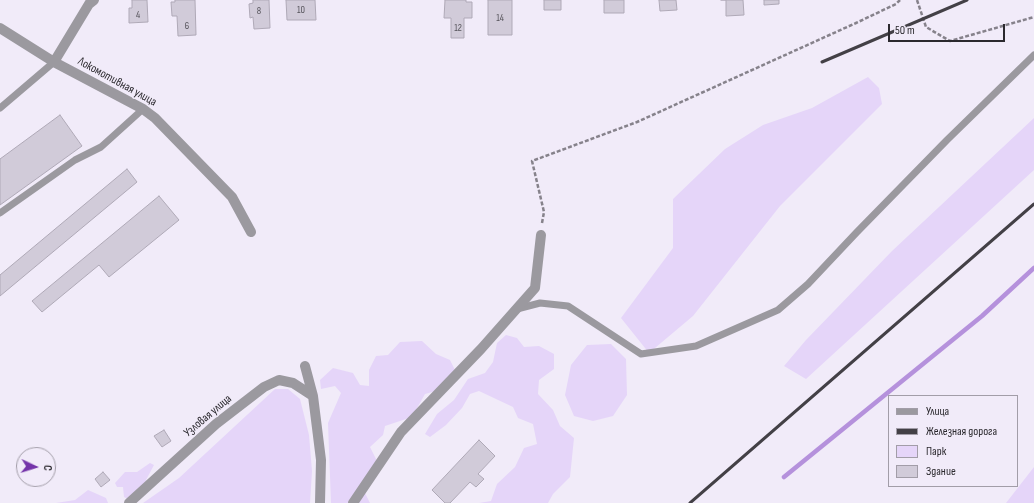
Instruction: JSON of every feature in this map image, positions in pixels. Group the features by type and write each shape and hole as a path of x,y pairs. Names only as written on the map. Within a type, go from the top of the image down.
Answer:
{"street":[{"path":"54,62 89,4 94,0"},
{"name":"Локомотивная улица","path":"0,28 54,62 155,118 232,197 251,232"},
{"path":"353,503 401,432 481,349 535,288 541,235"},
{"path":"305,366 313,396 321,460 320,503"},
{"name":"Узловая улица","path":"130,503 216,424 264,387 279,380 293,383 313,396"}],"lane":[{"path":"517,309 540,303 568,306 641,354 696,346 778,310 808,284 926,161 1034,55"},
{"path":"0,108 54,62"},
{"path":"0,213 75,160 101,147 143,110"}],"path":[{"path":"541,235 544,212 532,161 644,119 856,23 896,4 900,0"},
{"path":"917,0 926,27 950,41 1034,17"}],"green space":[{"path":"868,77 879,88 882,104 780,206 693,316 649,353 621,318 673,248 673,199 725,149 763,125 812,108"},
{"path":"1034,118 1034,170 806,379 784,366 806,340 892,251"},
{"path":"506,335 517,338 524,347 539,346 554,354 554,369 539,380 538,394 553,410 560,426 574,438 570,477 553,494 548,503 479,503 491,501 497,484 515,467 524,448 537,444 533,424 518,418 513,407 479,391 470,394 462,408 446,425 430,437 425,434 437,414 454,400 468,379 485,373 493,362 497,343"},
{"path":"422,341 436,354 450,360 455,370 443,389 425,394 412,417 385,426 383,435 370,447 378,463 364,491 370,503 331,503 328,423 341,393 335,386 321,389 320,380 333,368 353,373 360,385 369,386 369,370 376,356 388,355 400,342"},
{"path":"611,344 626,359 627,395 613,416 593,421 574,416 565,395 571,365 587,345"},
{"path":"275,389 288,389 300,399 309,435 312,471 310,503 143,503 179,478"},
{"path":"150,463 154,465 146,480 144,490 130,500 124,497 123,487 117,487 115,483 125,472 137,472"},
{"path":"1034,467 1034,503 1006,503"},
{"path":"88,490 106,498 108,503 56,503 75,500"}],"building":[{"path":"132,0 147,0 148,22 129,23 129,8 132,8"},
{"path":"175,0 195,0 196,35 178,36 177,16 172,16 171,2 175,2"},
{"path":"253,0 269,0 270,28 254,29 253,17 250,18 249,4 253,3"},
{"path":"286,0 315,0 316,20 287,20"},
{"path":"445,0 466,0 466,2 472,2 472,18 464,18 464,38 451,38 451,18 444,18"},
{"path":"488,0 512,0 512,35 488,35"},
{"path":"544,0 561,0 561,10 544,10"},
{"path":"604,0 624,0 624,13 604,13"},
{"path":"659,0 676,0 677,10 660,11"},
{"path":"726,0 743,0 744,15 726,16"},
{"path":"764,0 779,0 779,4 764,5"},
{"path":"60,115 82,146 0,205 0,159"},
{"path":"127,169 137,182 0,296 0,275"},
{"path":"159,196 179,220 109,277 99,265 42,312 32,301"},
{"path":"164,430 171,441 162,447 154,436"},
{"path":"479,440 495,456 478,474 484,479 476,487 470,482 450,503 445,503 432,490"},
{"path":"103,472 110,480 101,487 95,479"}],"waterway":[{"path":"784,477 982,316 1034,268"}],"railway":[{"path":"822,62 967,0"},
{"path":"690,503 1034,204"}]}
